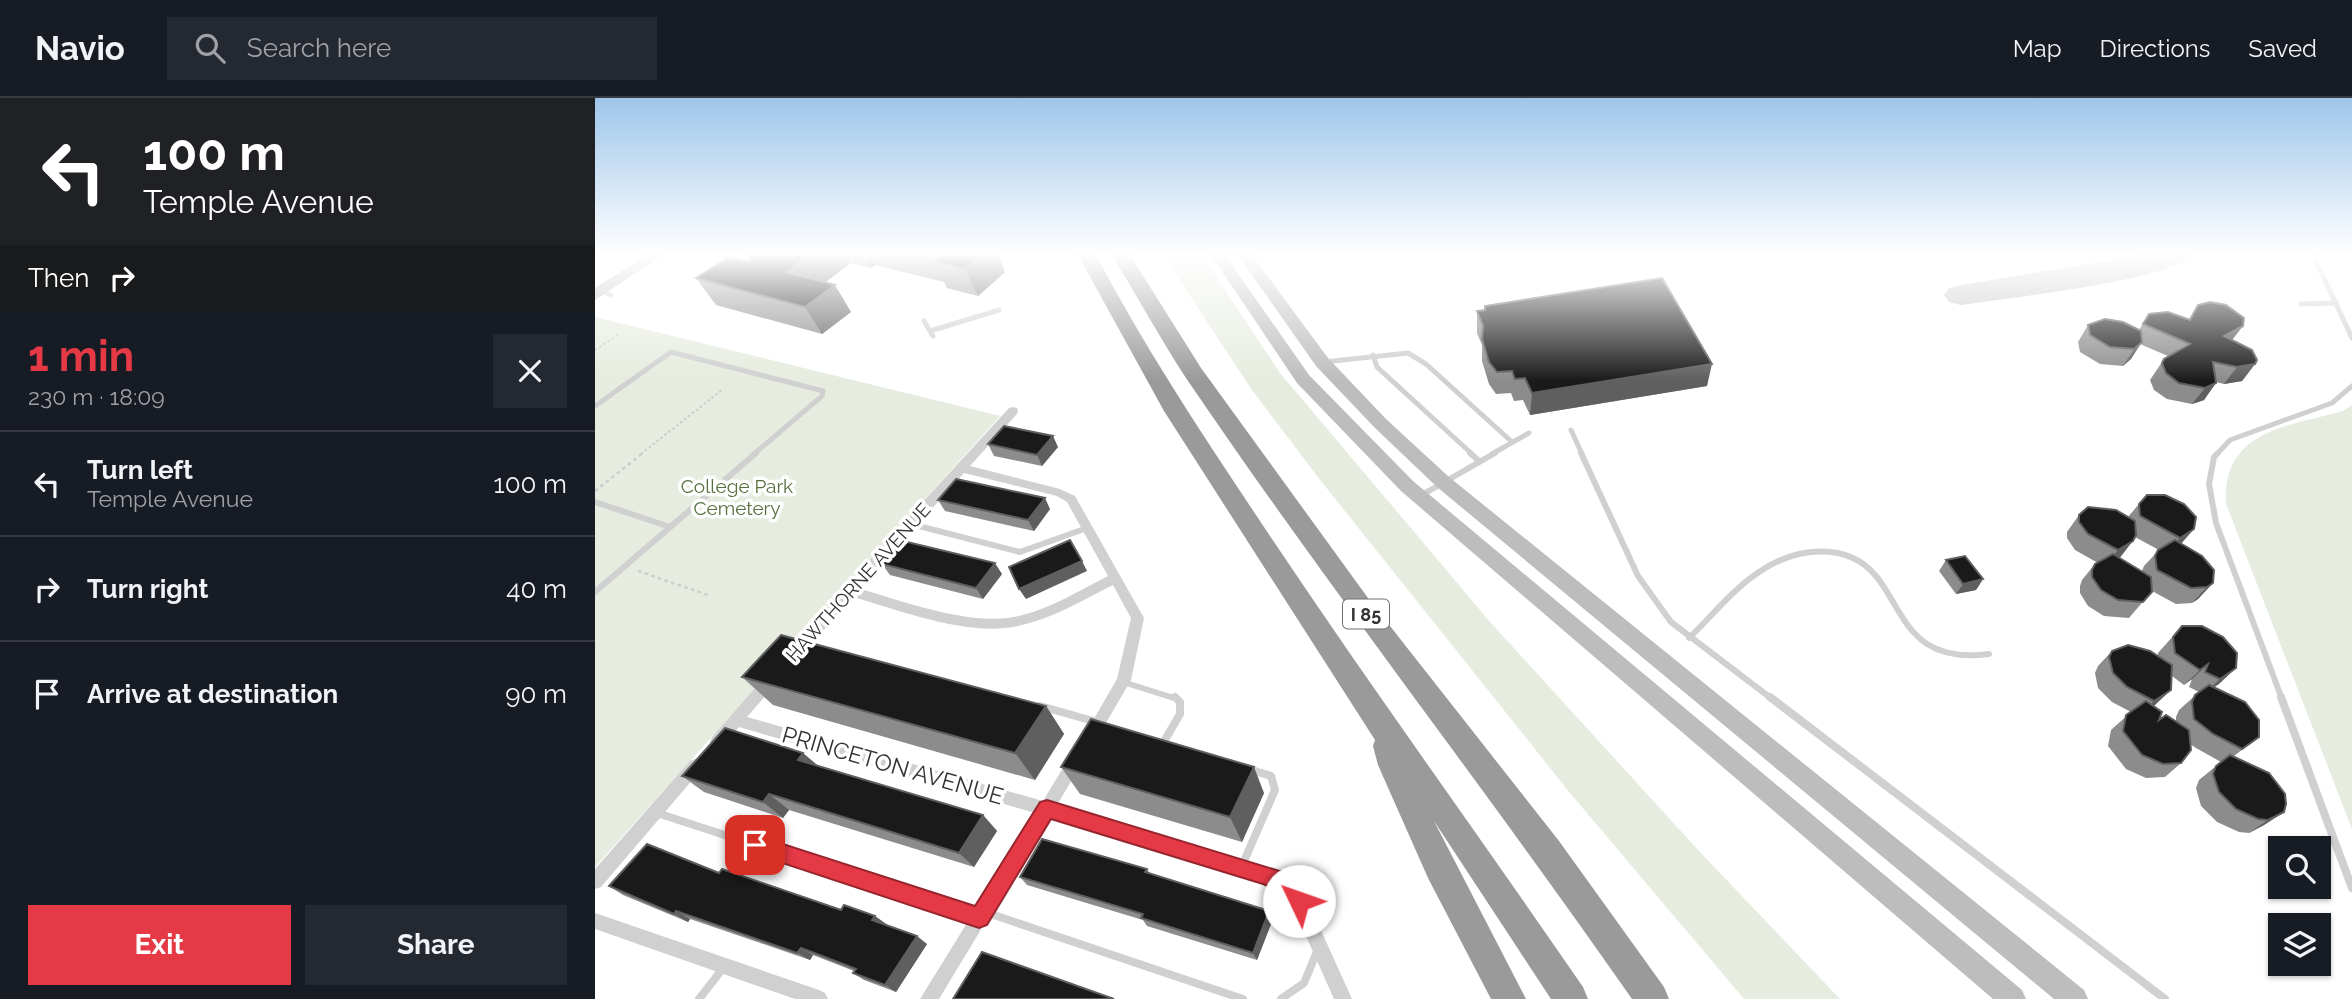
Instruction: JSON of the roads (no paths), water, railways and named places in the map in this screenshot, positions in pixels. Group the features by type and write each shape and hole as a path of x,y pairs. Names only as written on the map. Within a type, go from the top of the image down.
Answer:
{"highway":[{"name":"I 85","path":"1109,297 1175,411 1381,725 1456,827 1571,999"},
{"name":"I 85","path":"1148,297 1193,372 1359,605 1618,948 1653,999"},
{"path":"1381,725 1393,765 1439,867 1509,999"},
{"path":"1618,948 1665,999"}],"main road":[{"path":"1247,297 1303,379 1419,497 2013,999"},
{"path":"1275,297 1322,362 1380,423 1443,482 2075,999"}],"street":[{"name":"HAWTHORNE AVENUE","path":"595,881 849,591 1013,411"},
{"path":"929,999 1122,682 1132,654 1138,618 1072,499 1060,493 960,468"},
{"path":"849,591 967,620 1002,624 1020,621 1114,579"},
{"name":"PRINCETON AVENUE","path":"736,720 1047,809 1286,883 1319,945 1343,999"},
{"path":"595,921 819,999"}],"lane":[{"path":"2333,297 2352,338"},
{"path":"2301,304 2336,303"},
{"path":"925,321 932,333 999,310"},
{"path":"595,406 671,352 823,391 822,396 595,592"},
{"path":"1322,362 1399,352 1416,357 1512,442"},
{"path":"1373,355 1377,368 1479,461"},
{"path":"2352,387 2342,398 2321,410 2259,425 2234,438 2215,459 2209,491 2216,523 2352,888"},
{"path":"1571,430 1644,587 1671,622 2165,999"},
{"path":"1419,497 1529,433"},
{"path":"595,502 670,527"},
{"path":"910,524 1020,552 1087,528"},
{"path":"1689,638 1766,567 1792,555 1819,550 1846,556 1868,567 1912,631 1931,646 1958,656 1989,654"},
{"path":"1122,682 1172,695 1180,702 1180,714 1161,747"},
{"path":"1035,705 1099,722"},
{"path":"1150,744 1173,750"},
{"path":"1234,766 1271,776 1275,790 1241,868"},
{"path":"655,812 1243,999"},
{"path":"1281,999 1304,983 1319,945"},
{"path":"699,999 725,966"}],"park label":[{"name":"College Park Cemetery","path":"737,497"}]}
